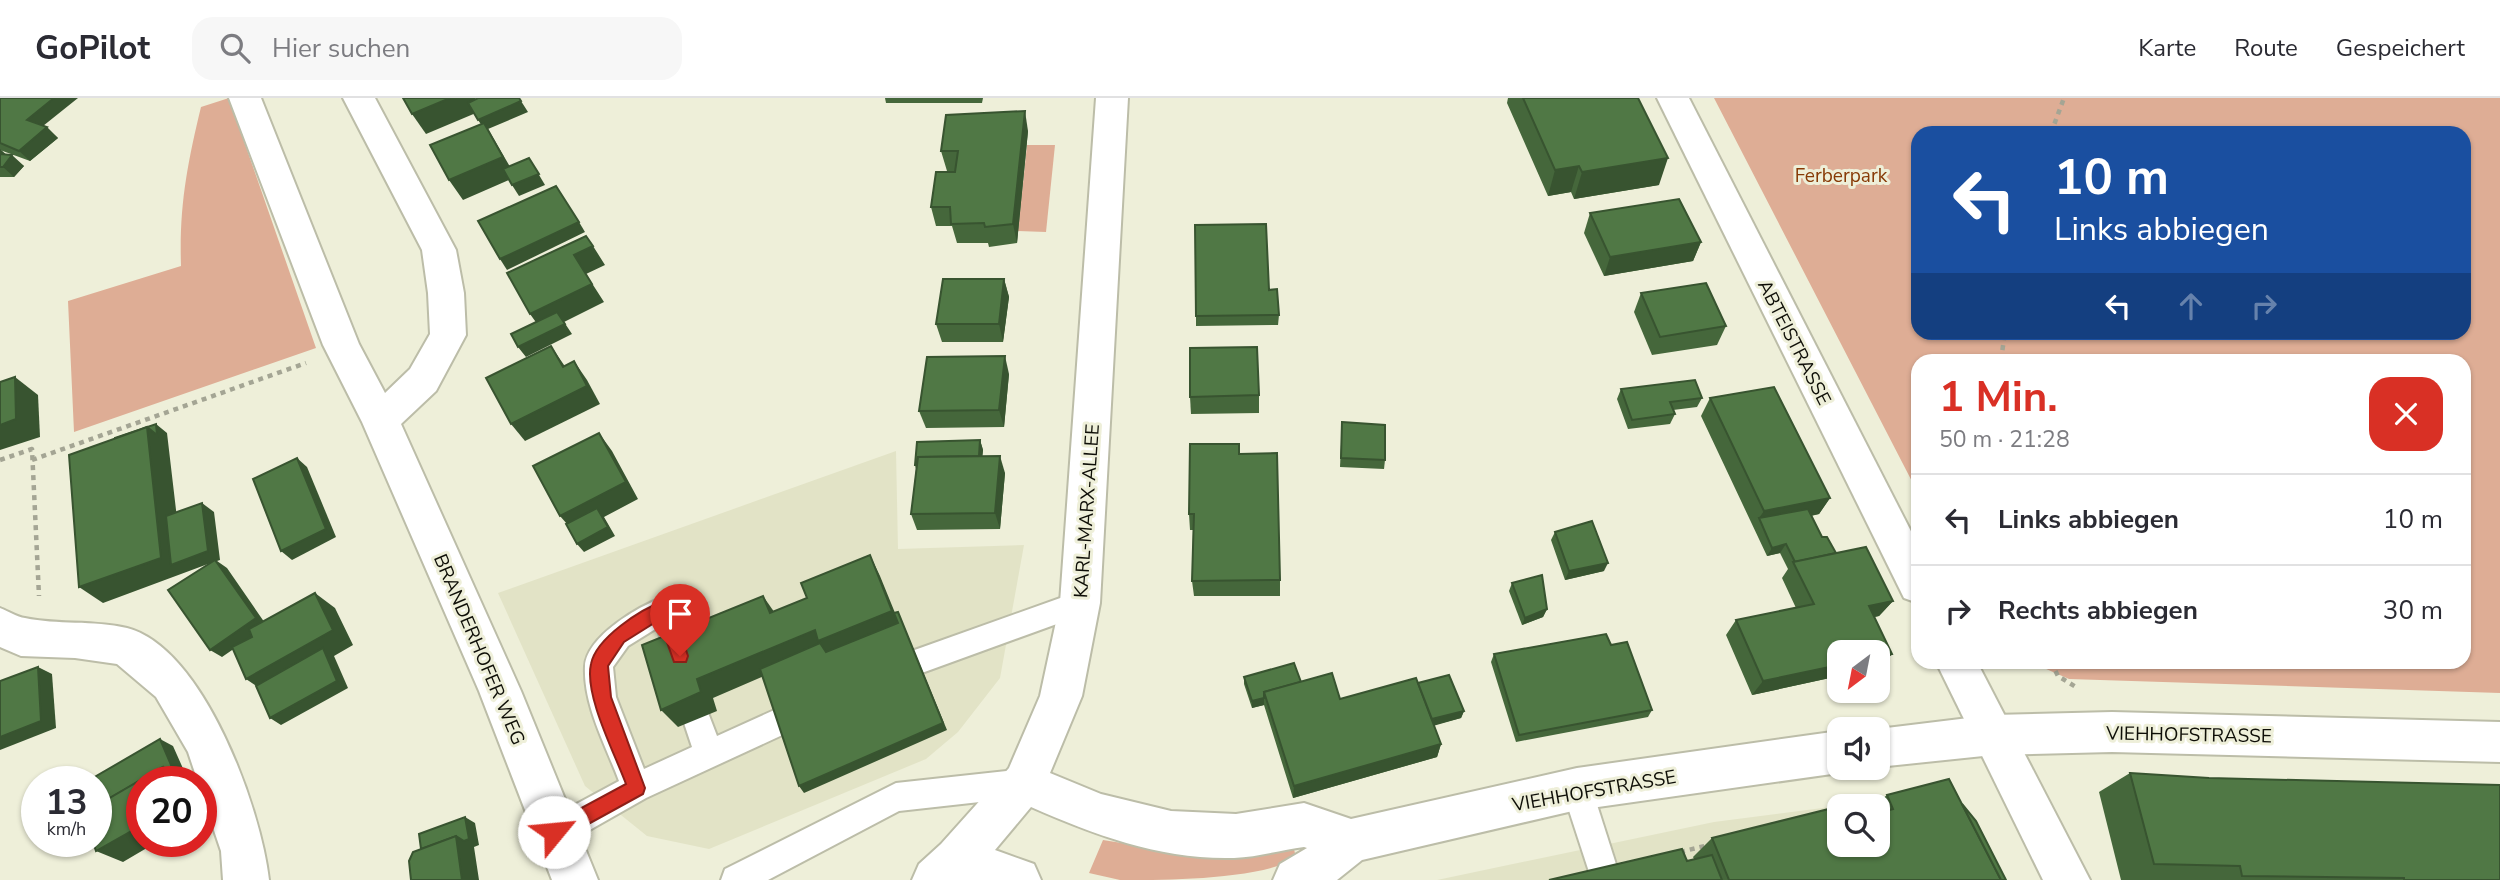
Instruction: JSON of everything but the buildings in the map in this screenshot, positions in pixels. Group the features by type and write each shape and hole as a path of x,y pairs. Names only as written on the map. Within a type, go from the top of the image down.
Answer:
{"street":[{"name":"BRANDERHOFER WEG","path":"245,98 341,345 380,419 500,691 575,880"},
{"path":"359,98 439,250 446,293 448,335 423,380 380,419"},
{"name":"KARL-MARX-ALLEE","path":"946,870 1024,783 1061,696 1080,603 1112,98"},
{"name":"ABTEISTRASSE","path":"1673,98 1911,572"},
{"path":"0,627 21,636 127,647 171,683 207,744 243,851 246,880"},
{"path":"1960,669 2067,880"},
{"name":"VIEHHOFSTRASSE","path":"1890,746 1993,736 2112,732 2500,742"},
{"name":"VIEHHOFSTRASSE","path":"1296,880 1304,878 1351,841 1577,789 1827,754"},
{"path":"1024,783 1100,815 1171,833 1236,836 1304,825 1351,841"},
{"path":"946,870 1018,880"}],"lane":[{"path":"919,661 1080,603"},
{"path":"636,788 602,697 599,664 618,637 664,608 680,656"},
{"path":"697,720 709,754"},
{"path":"554,832 636,788 781,721"},
{"path":"736,880 896,797 1024,783"},
{"path":"1577,789 1606,878"}],"path":[{"path":"2054,126 2064,98"},
{"path":"32,460 293,369"},
{"path":"0,460 32,449 58,638"},
{"path":"1673,853 1714,844"}],"shaded area":[{"path":"896,451 898,549 1024,545 1000,678 958,732 926,759 709,849 647,836 585,786 498,593"},
{"path":"1938,793 1998,880 1437,880 1714,822 1827,807 1827,857 1890,857 1890,799"}],"green space":[{"path":"229,98 316,348 74,432 68,301 181,266 185,186 201,107"},
{"name":"Ferberpark","path":"1714,98 2500,98 2500,693 2069,679 2046,669 2471,669 2471,354 1911,354 1911,479"},
{"path":"1027,145 1055,145 1046,232 1018,231"},
{"path":"1103,840 1196,855 1285,847 1294,849 1296,858 1259,871 1236,875 1120,880 1089,873"}],"route":[{"path":"554,832 636,788 602,697 599,664 618,637 664,608 680,656"}]}
